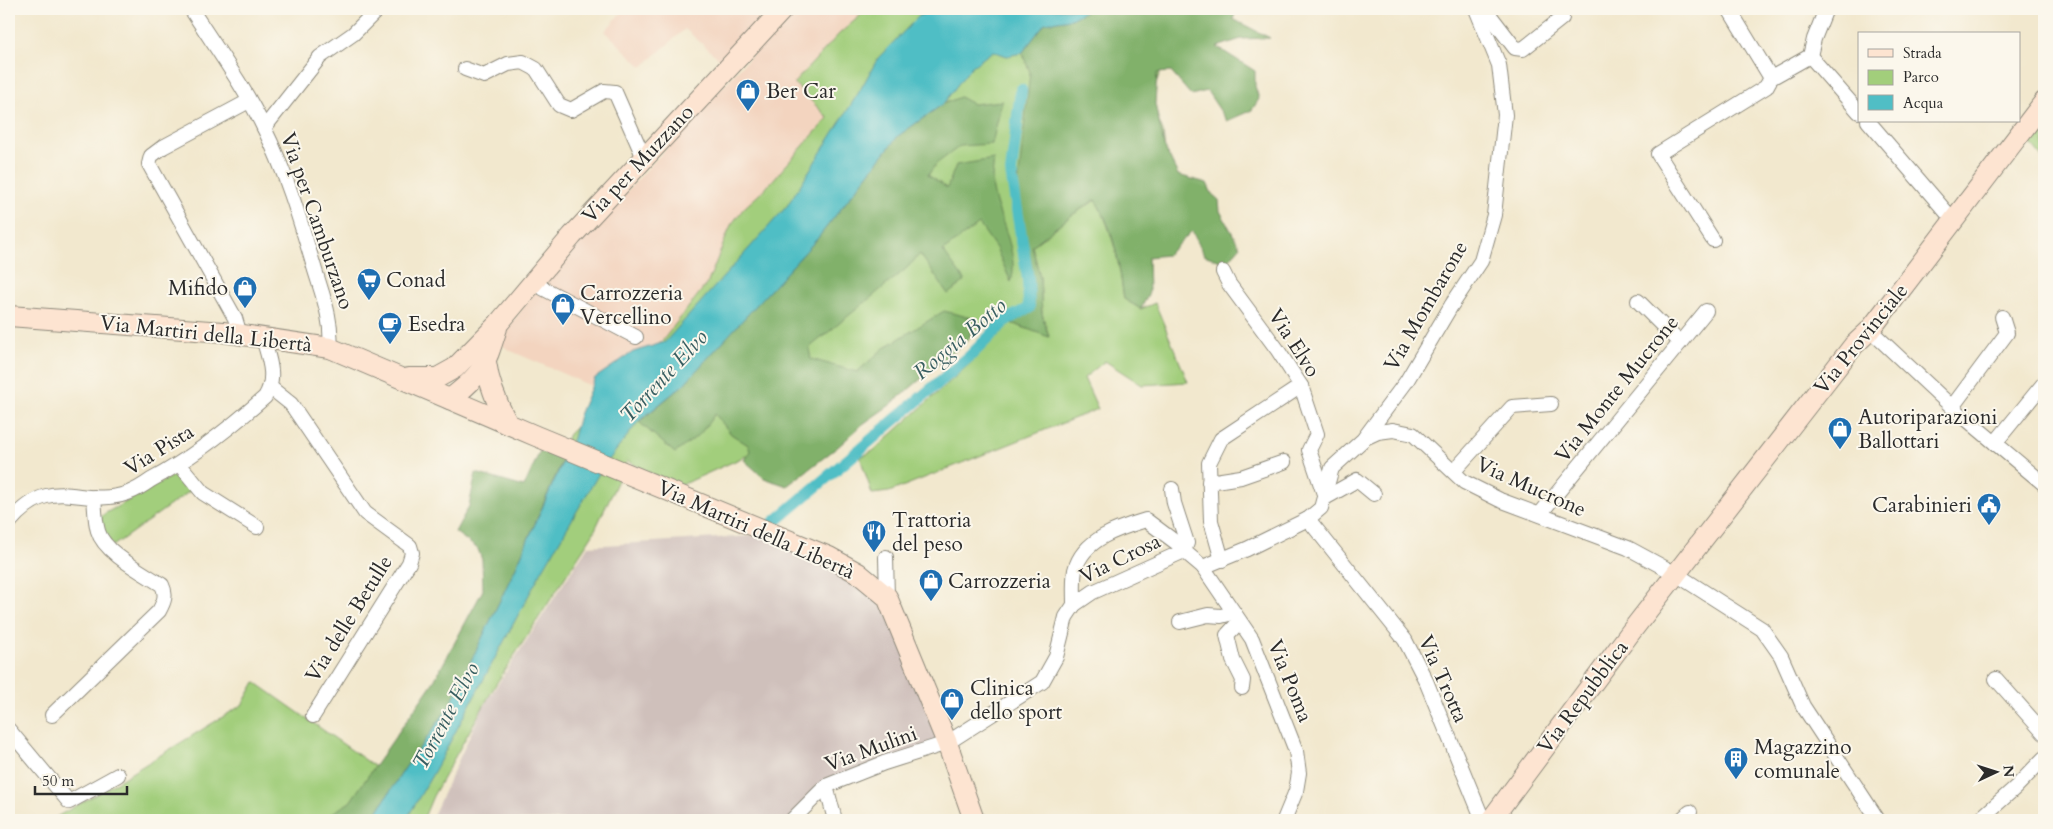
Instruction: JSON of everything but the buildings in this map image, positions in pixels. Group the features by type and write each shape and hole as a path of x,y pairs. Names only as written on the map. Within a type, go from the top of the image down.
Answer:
{"street":[{"name":"Via per Camburzano","path":"191,9 249,101 264,128 283,171 331,324 330,348"},
{"path":"264,128 320,57 353,34 378,9"},
{"name":"Via per Muzzano","path":"405,379 437,378 455,368 498,324 572,236 782,9"},
{"name":"Via Mombarone","path":"1364,438 1406,382 1451,306 1481,261 1494,215 1505,115 1499,65 1476,9"},
{"path":"1485,9 1515,48 1523,49 1562,18"},
{"path":"1729,9 1772,78"},
{"path":"1713,240 1658,154 1766,87 1772,78 1810,56 1814,39 1826,9"},
{"path":"1810,56 1858,111"},
{"path":"465,69 484,76 508,64 523,62 536,69 559,105 571,110 604,91 615,92 644,158"},
{"path":"240,335 235,318 148,164 152,156 163,147 249,101"},
{"name":"Via Provinciale","path":"1676,574 1854,345 1870,330 2044,102"},
{"path":"1869,122 1954,221"},
{"name":"Via Elvo","path":"1223,272 1229,284 1277,349 1301,386 1317,434 1309,450 1325,498"},
{"path":"533,283 636,337"},
{"path":"1638,300 1680,344"},
{"name":"Via Monte Mucrone","path":"1540,514 1706,312"},
{"name":"Via Martiri della Libertà","path":"9,316 240,335 330,348 536,436 829,557 858,573 887,596 947,743 974,820"},
{"path":"1952,407 2007,333 2002,317"},
{"name":"Via per Muzzano","path":"450,399 476,379 486,362 498,324"},
{"path":"1870,330 1952,407 2044,484"},
{"path":"263,338 270,365 271,388"},
{"name":"Via per Muzzano","path":"486,362 488,377 496,403 508,424"},
{"path":"450,399 455,368"},
{"path":"1995,443 2044,383"},
{"path":"1222,560 1210,521 1209,482 1210,464 1221,439 1301,386"},
{"name":"Via Pista","path":"9,523 27,505 38,498 64,493 112,497 129,493 180,465 252,409 265,397 271,388"},
{"name":"Via delle Betulle","path":"271,388 292,404 365,513 410,546 412,553 409,563 313,716"},
{"path":"1454,470 1512,407 1551,404"},
{"name":"Via Mucrone","path":"1325,498 1332,468 1364,438 1378,432 1393,430 1412,434 1454,470 1464,482 1493,497 1628,548 1676,574 1762,629 1781,656 1803,706 1878,820"},
{"path":"1209,482 1241,477 1284,462"},
{"path":"180,465 203,493 257,527"},
{"path":"1203,567 1222,560 1308,519 1321,508 1325,498 1357,480 1374,494"},
{"path":"1172,489 1174,503 1187,543 1184,551"},
{"path":"52,716 160,611 166,591 162,585 110,549 102,541 98,531 94,497"},
{"name":"Via Trotta","path":"1308,519 1406,640 1426,680 1436,710 1483,820"},
{"name":"Via Crosa","path":"1074,605 1075,570 1082,554 1095,542 1117,528 1146,520 1178,544 1203,567"},
{"name":"Via Crosa","path":"947,743 1042,682 1056,657 1066,617 1074,605 1093,592 1184,551"},
{"path":"886,557 887,596"},
{"name":"Via Poma","path":"1203,567 1252,639 1296,751 1299,773 1284,820"},
{"name":"Via Repubblica","path":"1491,820 1676,574"},
{"path":"1180,622 1208,615 1236,617 1228,636 1233,660 1243,680 1242,688"},
{"path":"1996,679 2044,733"},
{"path":"9,730 69,802 118,775"},
{"name":"Via Mulini","path":"792,820 826,786 884,763 947,743"},
{"path":"1979,820 2016,787 2044,758"},
{"path":"826,786 835,820"}],"shaded area":[{"path":"625,9 773,9 722,61 685,29 642,67 605,31"},
{"path":"794,9 936,9 665,343 595,378 591,386 509,350 497,342 535,292"},
{"path":"767,535 829,565 883,599 941,742 826,783 789,820 431,820 483,707 588,546"}],"green space":[{"path":"868,9 1219,9 1160,72 1151,101 1163,132 1166,162 1107,183 1018,229 1027,305 1006,320 969,332 832,445 774,482 746,456 677,487 627,461 593,534 496,684 433,796 423,820 51,820 242,705 255,682 384,773 532,513 569,434 663,340 708,282 731,225 744,208 765,189 828,118 794,83 839,34"},
{"path":"1089,9 1237,9 1233,19 1270,38 1241,39 1217,47 1255,71 1255,86 1259,99 1252,110 1227,121 1207,91 1191,95 1171,72 1157,73 1155,104 1164,146 1178,175 1207,183 1212,194 1219,200 1220,211 1240,247 1226,263 1204,255 1192,231 1167,255 1148,257 1149,292 1141,309 1124,299 1112,236 1102,211 1095,200 1032,246 1040,277 1042,314 1049,337 1011,323 1031,309 1030,278 1017,194 1030,72 1022,53 1045,23 1071,19"},
{"path":"960,97 973,104 1002,101 992,144 960,146 936,164 928,175 947,188 956,165 994,159 992,186 1011,248 1013,271 1011,282 996,248 979,224 943,251 965,281 948,294 920,254 907,268 809,348 811,359 857,372 884,348 944,311 972,318 970,338 890,405 863,424 839,446 787,486 764,478 744,460 750,451 748,445 731,434 715,414 700,434 675,453 639,422 683,385 817,239 898,136 943,104"},
{"path":"2044,124 2044,160 2030,143"},
{"path":"1096,200 1115,248 1124,299 1141,309 1155,303 1188,382 1142,385 1105,361 1084,378 1098,409 889,492 872,494 860,457 873,451 975,359 1011,323 1049,336 1042,314 1040,277 1032,246 1072,215"},
{"path":"540,451 563,459 516,567 449,707 403,771 372,820 321,820 350,802 434,681 483,590 482,560 478,549 455,532 469,506 476,473 524,487"},
{"path":"174,475 181,476 193,489 113,546 102,530 100,518"}],"water":[{"name":"Torrente Elvo","path":"936,9 1089,9 1071,19 1045,23 1022,53 1007,56 993,51 971,67 943,104 898,136 817,239 683,385 639,421 601,470 539,576 435,770 406,820 372,820 403,771 449,707 516,567 573,438 579,415 595,378 633,352 665,342 787,206 859,92 878,58 919,16"}],"waterway":[{"name":"Roggia Botto","path":"772,524 970,356 1006,320 1029,308 1028,279 1011,172 1021,90"}],"place":[{"name":"Ber Car","path":"748,112"},
{"name":"Conad","path":"369,301"},
{"name":"Mifido","path":"245,309"},
{"name":"Carrozzeria Vercellino","path":"563,326"},
{"name":"Esedra","path":"390,345"},
{"name":"Autoriparazioni Ballottari","path":"1840,450"},
{"name":"Carabinieri","path":"1989,526"},
{"name":"Trattoria del peso","path":"874,553"},
{"name":"Carrozzeria","path":"931,602"},
{"name":"Clinica dello sport","path":"952,721"},
{"name":"Magazzino comunale","path":"1736,780"}]}
